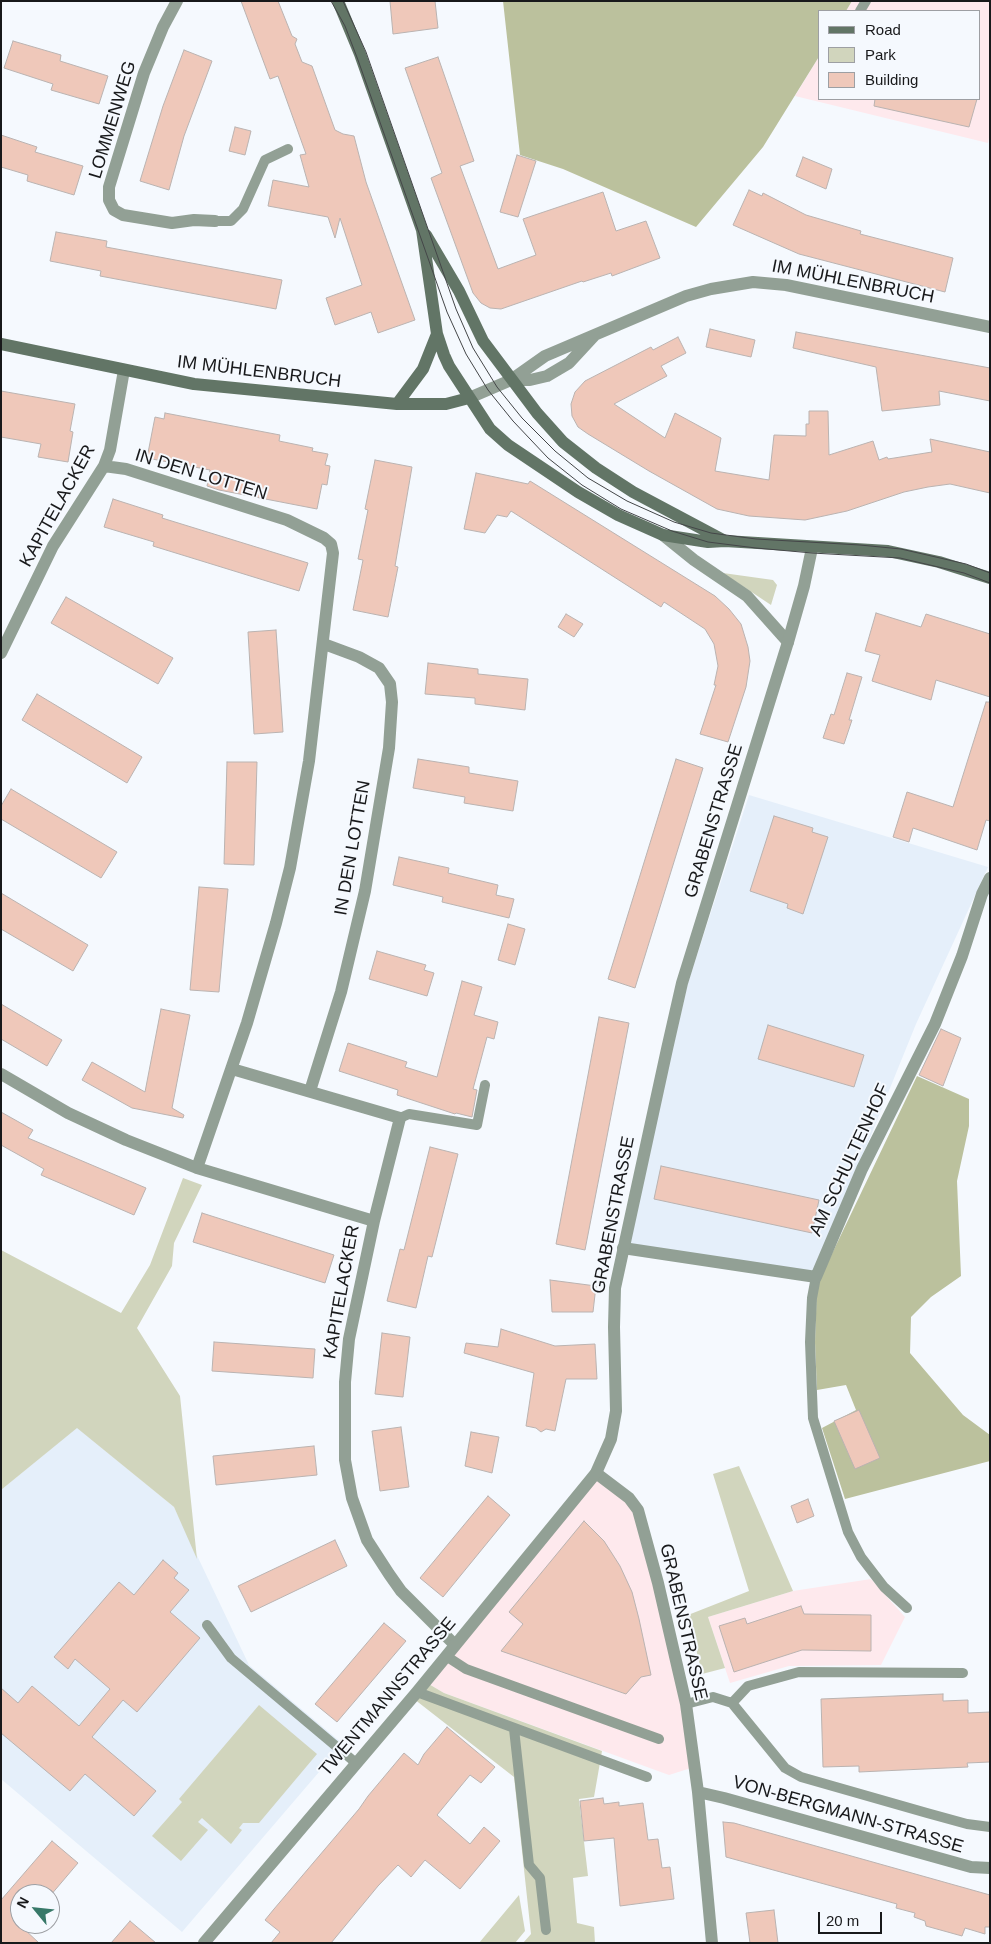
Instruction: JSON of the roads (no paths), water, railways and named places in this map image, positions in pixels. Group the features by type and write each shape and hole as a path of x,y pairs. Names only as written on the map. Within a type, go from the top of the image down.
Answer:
{"main road":[{"path":"338,1 360,54 422,230 437,334 449,366 490,429 508,444 586,496 618,515 663,536 708,542 725,541 901,553 965,569 990,578"},
{"path":"422,230 459,291 483,341 511,380 563,442 596,468 633,492 725,541"},
{"path":"397,404 423,369 437,334"},
{"name":"IM MÜHLENBRUCH","path":"1,344 194,384 397,404 446,404 469,398"}],"street":[{"name":"LOMMENWEG","path":"177,1 163,27 144,72 109,187 109,200 114,210 123,215 172,223 194,220 215,221"},
{"name":"IM MÜHLENBRUCH","path":"469,398 511,380 545,356 686,296 711,289 753,282 786,285 990,327"},
{"name":"IM MÜHLENBRUCH","path":"511,380 530,380 547,376 569,363 597,333"},
{"name":"KAPITELACKER","path":"1,653 53,546 104,466 110,450 124,370"},
{"name":"IN DEN LOTTEN","path":"104,466 126,469 287,520 324,538 331,544 333,553 324,644 309,760 290,868 276,923 232,1069 196,1168"},
{"path":"663,536 694,560 747,596 788,642"},
{"name":"GRABENSTRASSE","path":"712,1943 698,1792 686,1704 658,1583 638,1510 629,1498 596,1473 611,1440 616,1411 615,1288 682,983 788,642 804,586 812,548"},
{"name":"IN DEN LOTTEN","path":"310,1091 341,992 365,891 388,748 392,702 390,684 379,668 360,657 324,644"},
{"name":"AM SCHULTENHOF","path":"816,1277 862,1169 935,1024 962,956 982,894 990,878"},
{"path":"232,1069 400,1118 374,1221"},
{"name":"KAPITELACKER","path":"1,1074 68,1113 126,1140 196,1168 374,1221 349,1339 345,1382 345,1460 352,1498 367,1540 388,1574 401,1591 456,1645"},
{"path":"623,1248 816,1277"},
{"name":"TWENTMANNSTRASSE","path":"204,1943 417,1692 596,1473"},
{"name":"VON-BERGMANN-STRASSE","path":"698,1792 971,1867 990,1868"}],"lane":[{"path":"215,221 231,221 243,209 265,160 288,149"},
{"path":"400,1118 409,1114 476,1125 486,1085"},
{"path":"816,1277 812,1298 810,1342 813,1418 848,1532 861,1557 907,1608"},
{"path":"207,1625 232,1658 356,1763"},
{"path":"446,1656 466,1669 659,1739"},
{"path":"732,1703 748,1686 799,1672 964,1673"},
{"path":"417,1692 647,1777"},
{"path":"686,1704 713,1697 732,1703 785,1768 801,1777 967,1824 990,1828"},
{"path":"514,1729 529,1865 540,1878 546,1930"}],"tram line":[{"path":"331,1 345,26 447,312 466,354 488,390 513,421 548,458 582,485 621,509 672,531 708,542 812,553 900,558 964,573 990,583"},
{"path":"343,1 366,52 456,309 473,348 497,387 522,418 555,451 588,478 627,501 674,522 711,533 756,539 901,549 966,564 990,573"}]}
